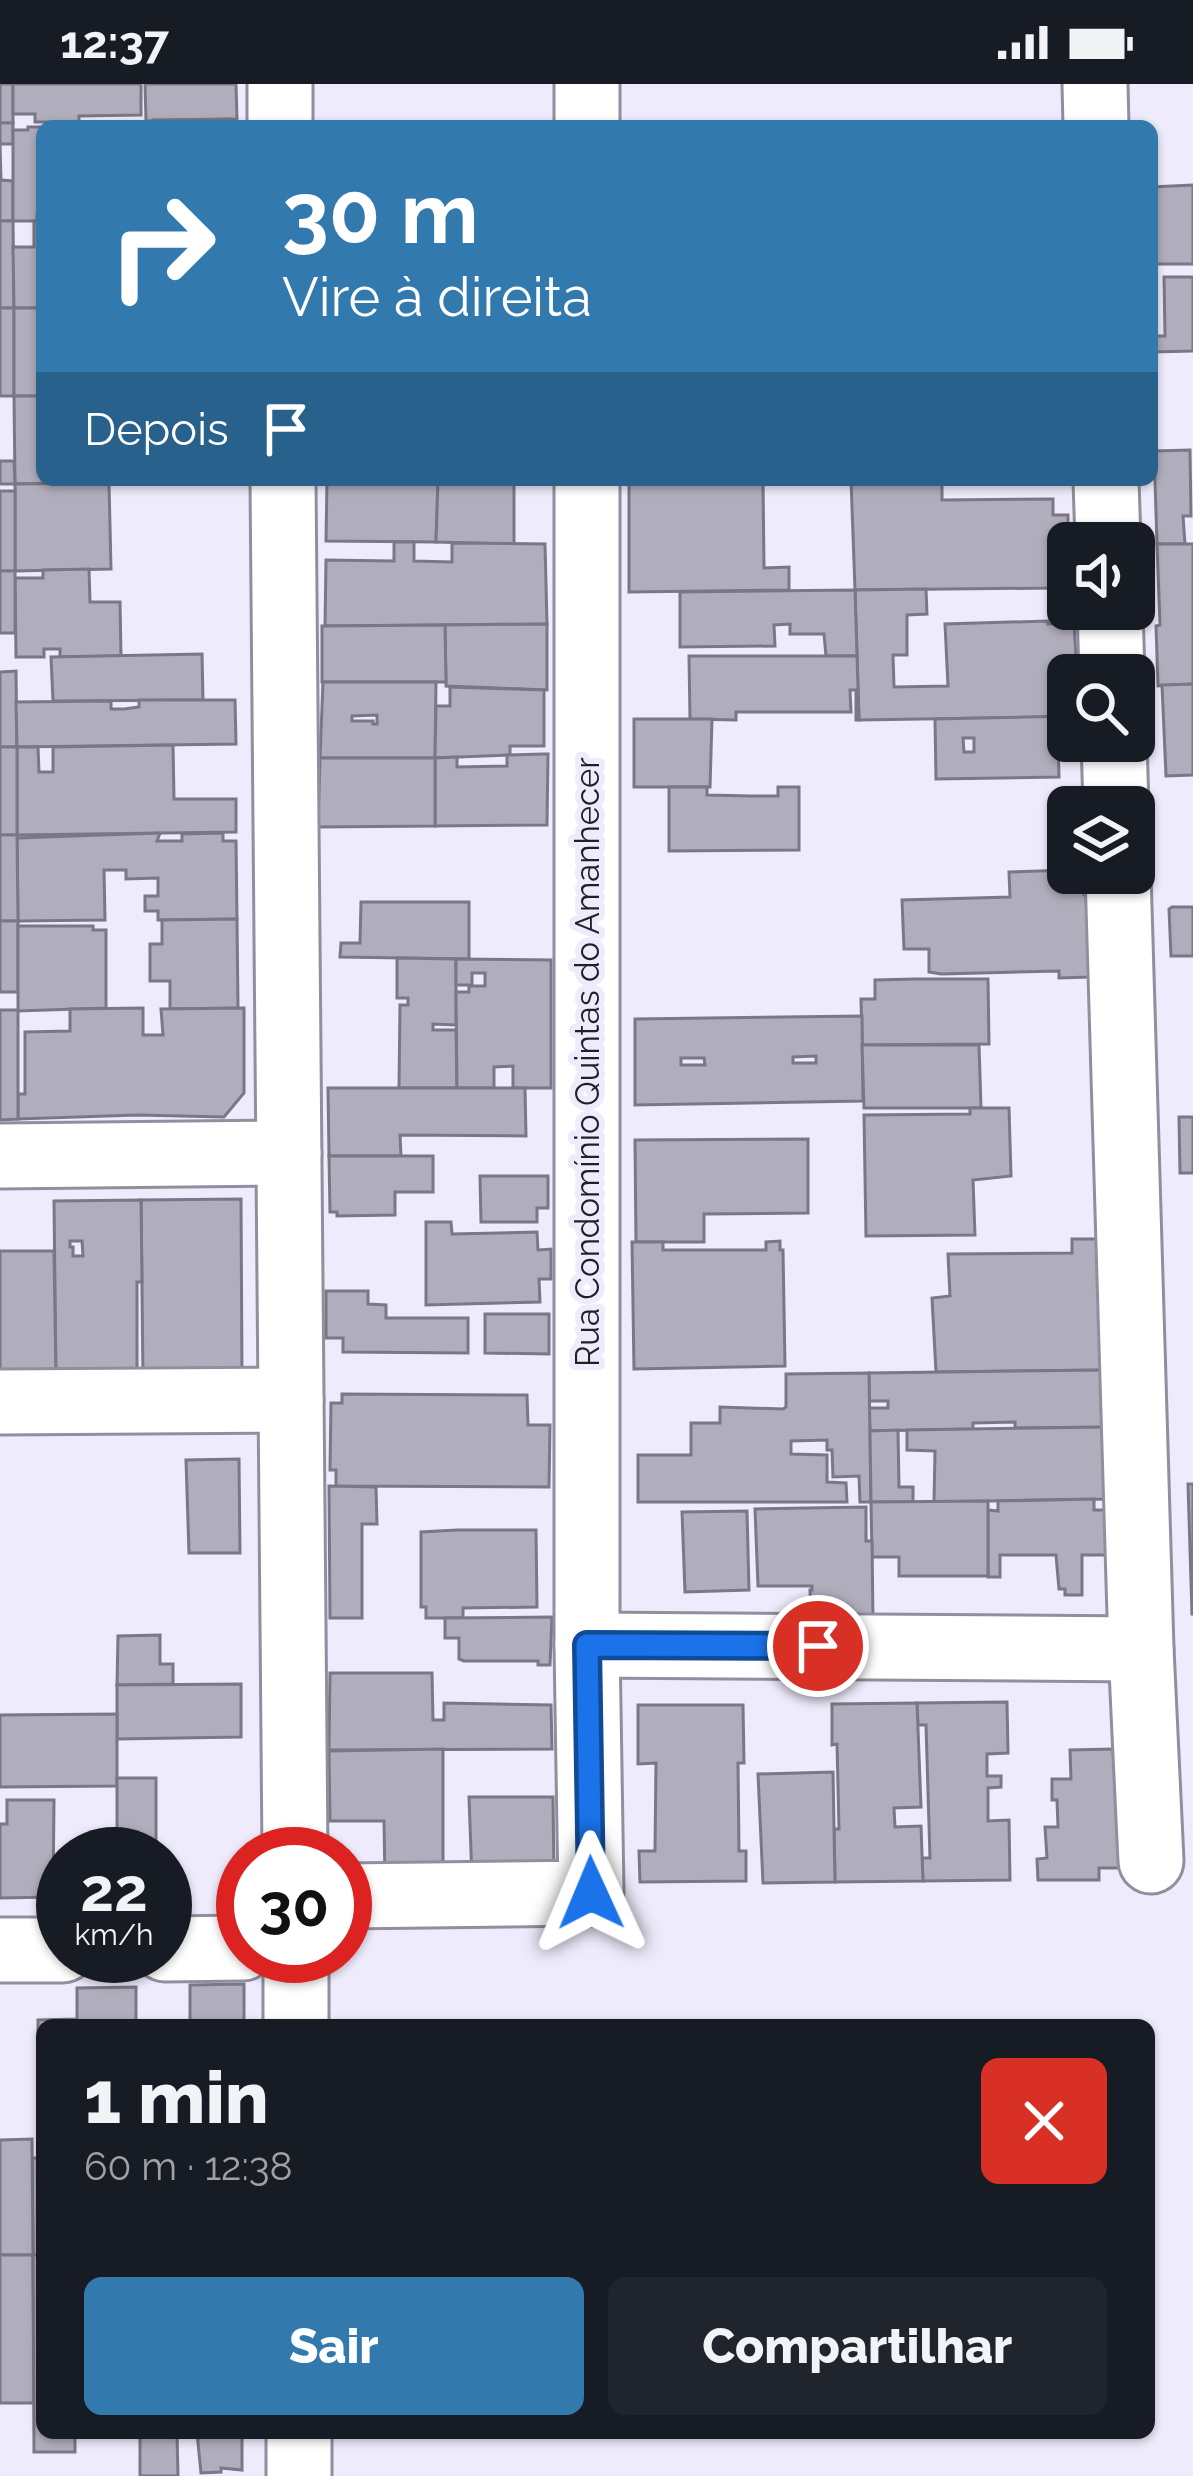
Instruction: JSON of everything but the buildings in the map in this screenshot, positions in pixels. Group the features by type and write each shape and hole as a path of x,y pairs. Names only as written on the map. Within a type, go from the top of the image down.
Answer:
{"street":[{"path":"280,84 280,120"},
{"path":"587,84 587,120"},
{"path":"1095,84 1096,120"},
{"path":"283,486 295,1827"},
{"name":"Rua Condomínio Quintas do Amanhecer","path":"372,1896 591,1893 587,486"},
{"path":"1106,486 1107,522"},
{"path":"1119,894 1151,1862"},
{"path":"0,1156 289,1153"},
{"path":"0,1402 291,1400"},
{"path":"587,1645 1141,1649"},
{"path":"0,1950 36,1950"},
{"path":"296,1983 296,2019"},
{"path":"299,2439 299,2476"}],"route":[{"path":"591,1893 587,1645 818,1646"}]}
